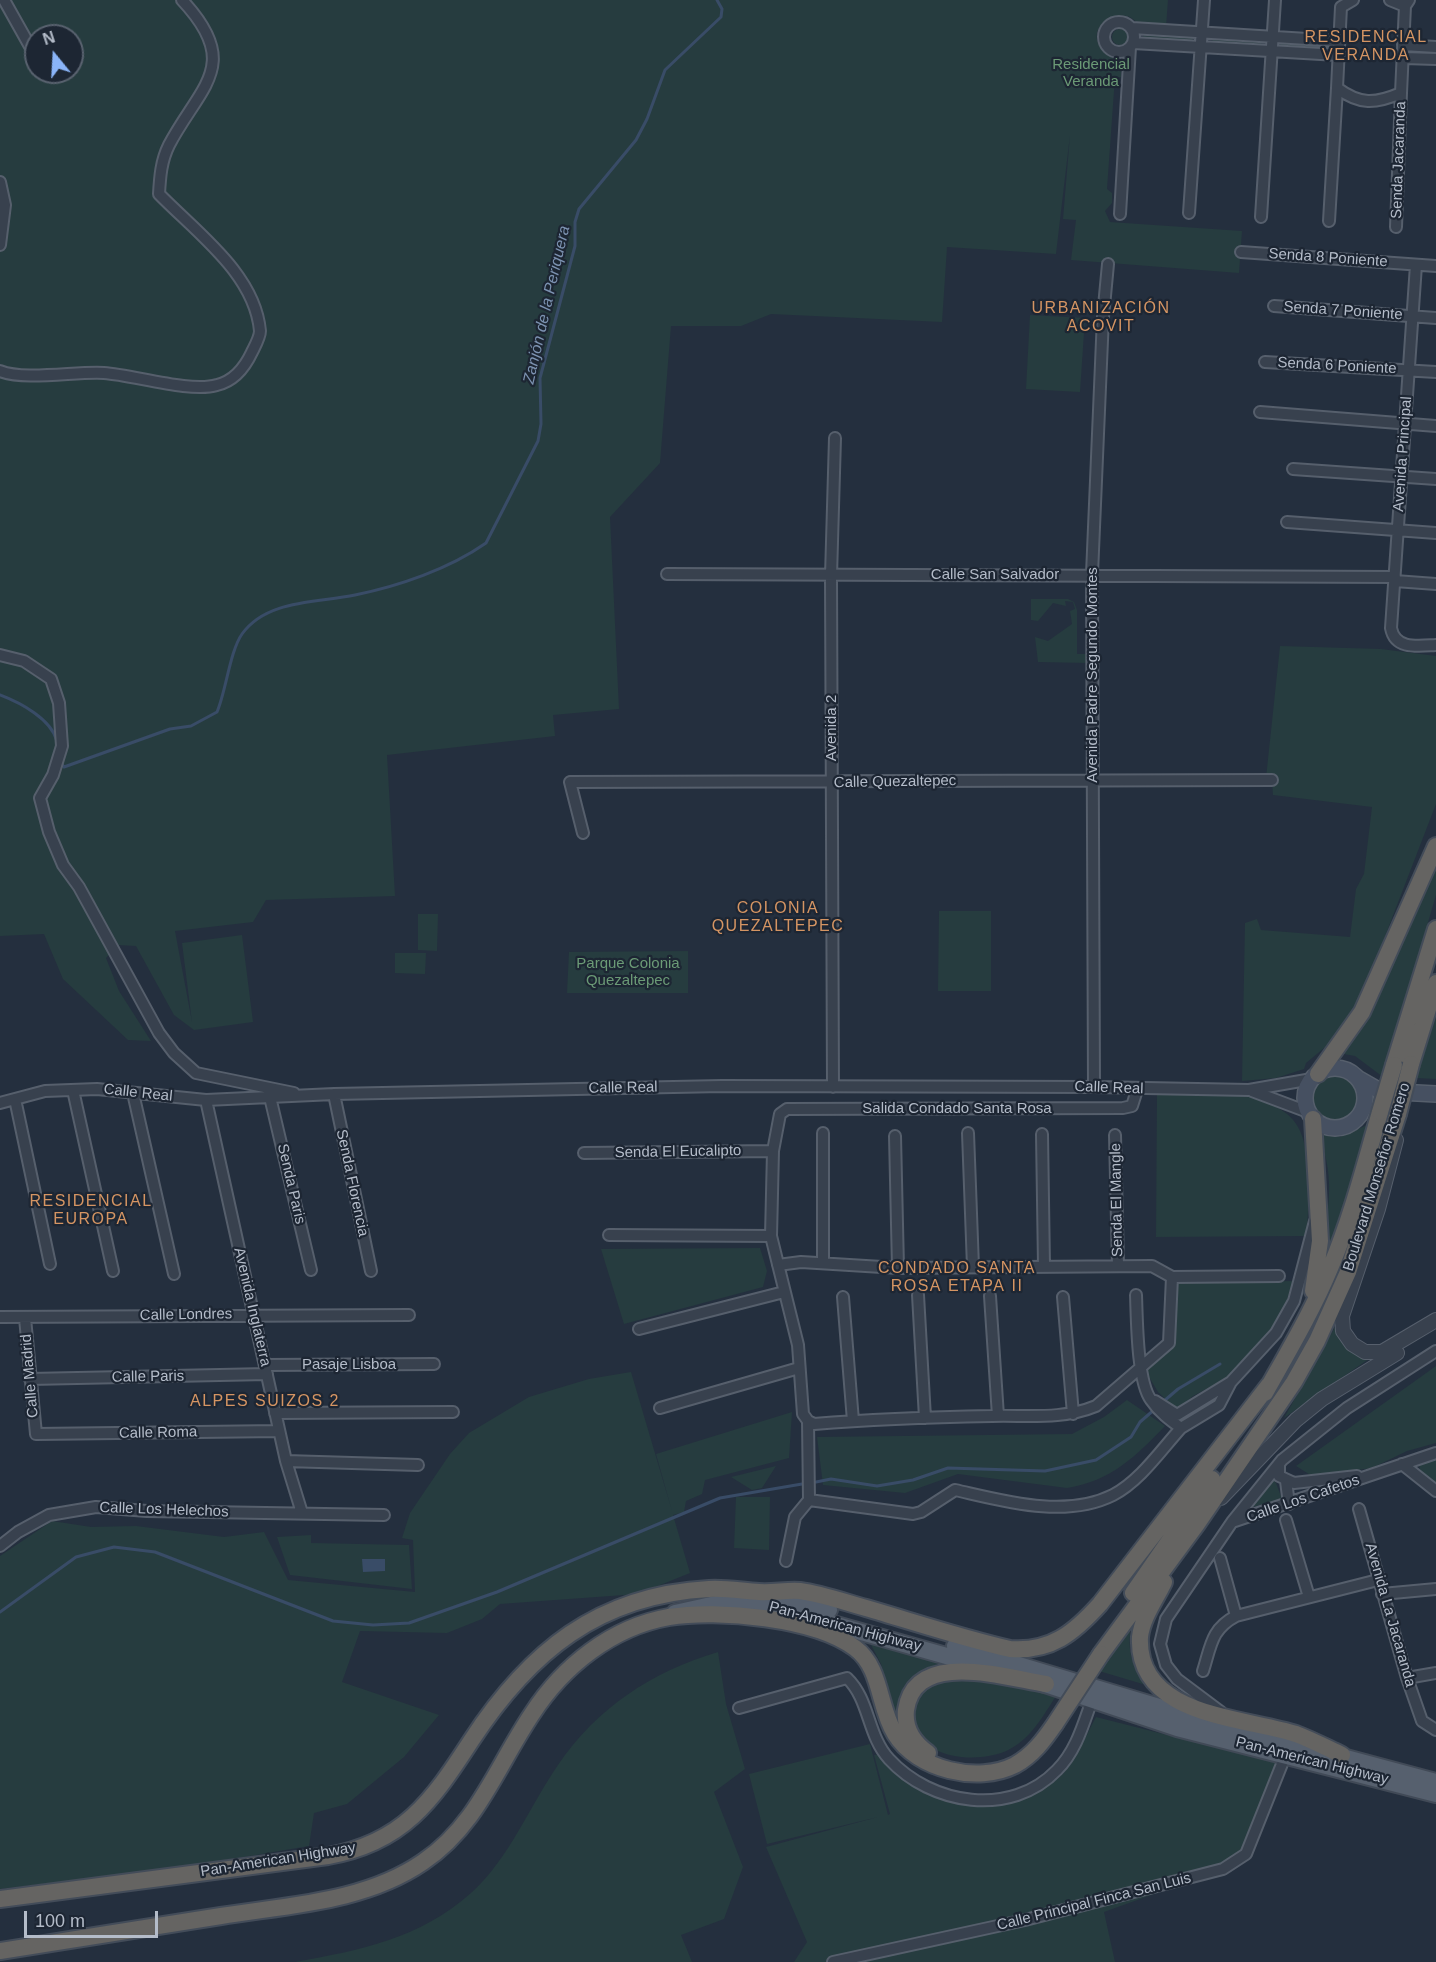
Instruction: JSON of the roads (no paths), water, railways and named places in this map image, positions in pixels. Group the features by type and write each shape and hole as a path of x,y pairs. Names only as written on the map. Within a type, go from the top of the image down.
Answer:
{"highway":[{"path":"1315,1077 1362,1012 1436,846"},
{"name":"Boulevard Monseñor Romero","path":"1269,1385 1302,1327 1343,1235 1436,929"},
{"name":"Boulevard Monseñor Romero","path":"1183,1544 1294,1382 1317,1341 1348,1272 1398,1115 1436,983"},
{"path":"1302,1327 1317,1272 1320,1241 1311,1115"},
{"path":"761,1593 800,1592 1010,1649 1033,1650 1054,1644 1075,1630 1100,1604 1269,1385"},
{"path":"654,1620 703,1613 741,1615 796,1625 854,1647 866,1658 875,1675 883,1706 900,1742 915,1756 943,1768 973,1772 1006,1768 1036,1749 1051,1721 1234,1446 1269,1385"},
{"path":"1097,1652 1183,1544"},
{"path":"1183,1544 1142,1629 1141,1649 1144,1663 1157,1685 1174,1701 1229,1718 1295,1734 1342,1755"},
{"name":"Pan-American Highway","path":"0,1899 328,1856 359,1849 397,1830 416,1815 441,1787 508,1688 533,1662 571,1633 611,1612 652,1597 708,1589 761,1593"},
{"name":"Pan-American Highway","path":"0,1951 308,1902 366,1891 388,1881 421,1864 449,1844 475,1811 532,1713 555,1683 604,1642 623,1631 654,1620"},
{"path":"1046,1684 969,1671 946,1672 927,1678 918,1686 911,1695 905,1715 912,1737 927,1752 968,1763 991,1763 1012,1756 1051,1721"}],"main road":[{"path":"1436,1094 1380,1091 1343,1069 1326,1070 1315,1077 1305,1095 1311,1115 1329,1128 1338,1128 1355,1121 1377,1102 1436,1101"},
{"path":"1358,1078 1365,1095 1361,1114"},
{"name":"Pan-American Highway","path":"761,1593 785,1597 1104,1689 1189,1716 1342,1755 1436,1782"},
{"name":"Pan-American Highway","path":"654,1620 709,1604 754,1604 811,1617 1046,1684 1177,1728 1436,1794"}],"street":[{"path":"4,0 24,36"},
{"path":"0,371 71,376 102,373 191,386 216,386 232,379 247,363 260,333 250,297 234,270 159,194 161,167 169,145 213,75 212,50 202,24 182,0"},
{"path":"1189,213 1204,0"},
{"path":"1262,217 1275,0"},
{"path":"1329,221 1341,7 1350,0"},
{"path":"1390,0 1407,3"},
{"name":"Senda Jacaranda","path":"1396,227 1407,3"},
{"path":"1338,55 1132,45 1122,52 1112,51 1105,44 1104,34 1113,22 1124,22 1132,28 1339,41"},
{"path":"1120,214 1132,28"},
{"path":"1404,45 1436,47"},
{"path":"1404,58 1436,59"},
{"path":"1337,88 1354,100 1384,101 1401,93"},
{"path":"0,182 3,202 0,244"},
{"name":"Senda 8 Poniente","path":"1240,252 1436,266"},
{"name":"Avenida Padre Segundo Montes","path":"1094,1087 1092,574 1103,307 1108,264"},
{"name":"Avenida Principal","path":"1416,265 1391,628 1392,635 1398,641 1411,647 1436,645"},
{"name":"Senda 7 Poniente","path":"1274,306 1436,318"},
{"name":"Senda 6 Poniente","path":"1265,362 1436,372"},
{"path":"1260,412 1436,426"},
{"name":"Avenida 2","path":"833,1087 831,576 835,440"},
{"path":"1293,468 1436,479"},
{"path":"1287,522 1436,533"},
{"name":"Calle San Salvador","path":"667,574 831,576 1092,574 1395,579 1436,584"},
{"path":"0,655 24,661 51,679 59,702 62,746 52,775 40,798 49,832 63,864 79,887 159,1033 174,1053 196,1073 218,1079 279,1088 300,1095"},
{"name":"Calle Quezaltepec","path":"583,833 570,782 832,783 1094,778 1272,780"},
{"name":"Calle Real","path":"0,1103 45,1091 97,1089 206,1101 300,1095 674,1087 1094,1087 1137,1090 1249,1090 1315,1077"},
{"path":"73,1090 113,1271"},
{"name":"Salida Condado Santa Rosa","path":"773,1151 780,1114 787,1109 1112,1109 1132,1106 1137,1090"},
{"name":"Calle Real","path":"1249,1090 1311,1115"},
{"path":"133,1093 174,1274"},
{"name":"Senda Florencia","path":"334,1094 371,1271"},
{"name":"Senda Paris","path":"270,1097 311,1270"},
{"path":"15,1099 50,1264"},
{"name":"Avenida Inglaterra","path":"206,1101 279,1431 302,1513"},
{"path":"1398,1115 1393,1159 1344,1312 1342,1326 1352,1344 1374,1353 1382,1352 1436,1320"},
{"path":"823,1133 823,1263"},
{"path":"968,1133 973,1267"},
{"path":"1042,1134 1044,1266"},
{"name":"Senda El Mangle","path":"1115,1135 1118,1266"},
{"path":"895,1136 898,1268"},
{"path":"773,1151 771,1236 798,1344 803,1414 808,1421 814,1424 925,1418 1061,1417 1096,1406 1169,1343 1172,1277"},
{"name":"Senda El Eucalipto","path":"584,1153 773,1151"},
{"path":"1149,1398 1177,1415 1231,1382 1270,1342 1294,1301 1319,1206"},
{"path":"609,1235 771,1236"},
{"path":"778,1265 823,1263 898,1268 1152,1266 1172,1277 1279,1276"},
{"path":"639,1329 784,1292"},
{"path":"918,1295 925,1418"},
{"path":"1136,1295 1141,1369 1149,1398 1165,1416 1181,1428"},
{"path":"990,1296 998,1416"},
{"path":"843,1297 853,1421"},
{"path":"1063,1297 1072,1414"},
{"name":"Calle Londres","path":"0,1317 409,1315"},
{"name":"Calle Madrid","path":"25,1318 36,1434"},
{"path":"1197,1524 1296,1420 1322,1399 1436,1329"},
{"path":"1229,1718 1177,1679 1166,1665 1160,1644 1166,1619 1232,1522 1282,1460 1347,1408 1436,1351"},
{"name":"Pasaje Lisboa","path":"266,1370 434,1364"},
{"path":"660,1408 799,1368"},
{"name":"Calle Paris","path":"30,1379 266,1370"},
{"path":"809,1500 913,1514 921,1512 955,1490 1018,1504 1085,1505 1114,1495 1141,1472 1181,1428 1219,1404 1231,1382"},
{"path":"275,1413 453,1412"},
{"path":"786,1561 795,1517 809,1500 808,1421"},
{"name":"Calle Roma","path":"36,1434 279,1431"},
{"name":"Calle Los Cafetos","path":"1232,1522 1436,1453"},
{"name":"Calle Los Cafetos","path":"1282,1460 1277,1472 1286,1481 1302,1482 1374,1474"},
{"path":"286,1461 418,1465"},
{"path":"1402,1464 1436,1491"},
{"path":"1286,1481 1289,1504"},
{"name":"Calle Los Helechos","path":"0,1546 18,1532 49,1515 96,1507 147,1511 384,1515"},
{"name":"Avenida La Jacaranda","path":"1359,1509 1407,1678 1422,1720 1436,1730"},
{"path":"1286,1520 1309,1597"},
{"path":"1220,1558 1236,1616"},
{"path":"1203,1671 1216,1631 1221,1624 1236,1616 1378,1580"},
{"path":"1382,1594 1436,1589"},
{"path":"1407,1678 1436,1673"},
{"path":"739,1708 847,1678 857,1688 878,1744 900,1769 939,1791 983,1801 1017,1796 1045,1781 1058,1769 1076,1743 1092,1700"},
{"name":"Calle Principal Finca San Luis","path":"833,1962 1025,1920 1223,1869 1246,1854 1286,1755"}],"water":[{"path":"362,1559 385,1559 385,1571 363,1572"}],"waterway":[{"name":"Zanjón de la Periquera","path":"60,762 64,767 170,729 191,726 217,712 238,641 242,634 265,614 294,604 355,595 389,587 440,569 486,543 538,441 541,424 540,378 575,246 575,222 579,209 636,140 647,119 665,70 721,17 722,9 717,0"},
{"name":"Zanjón de la Periquera","path":"0,695 26,707 42,719 54,733 57,741"},
{"path":"1164,1401 1178,1389 1220,1364"},
{"path":"816,1482 831,1479 877,1486 913,1480 948,1468 1045,1471 1096,1460 1131,1437 1140,1422 1155,1409"},
{"path":"0,1612 76,1557 114,1547 155,1552 333,1621 373,1625 409,1623 497,1592 720,1498 802,1484"}],"district":[{"name":"RESIDENCIAL VERANDA","path":"1366,47"},
{"name":"URBANIZACIÓN ACOVIT","path":"1101,318"},
{"name":"COLONIA QUEZALTEPEC","path":"778,918"},
{"name":"RESIDENCIAL EUROPA","path":"91,1211"},
{"name":"CONDADO SANTA ROSA ETAPA II","path":"957,1278"},
{"name":"ALPES SUIZOS 2","path":"265,1402"}],"park label":[{"name":"Residencial Veranda","path":"1091,74"},
{"name":"Parque Colonia Quezaltepec","path":"628,972"}]}
